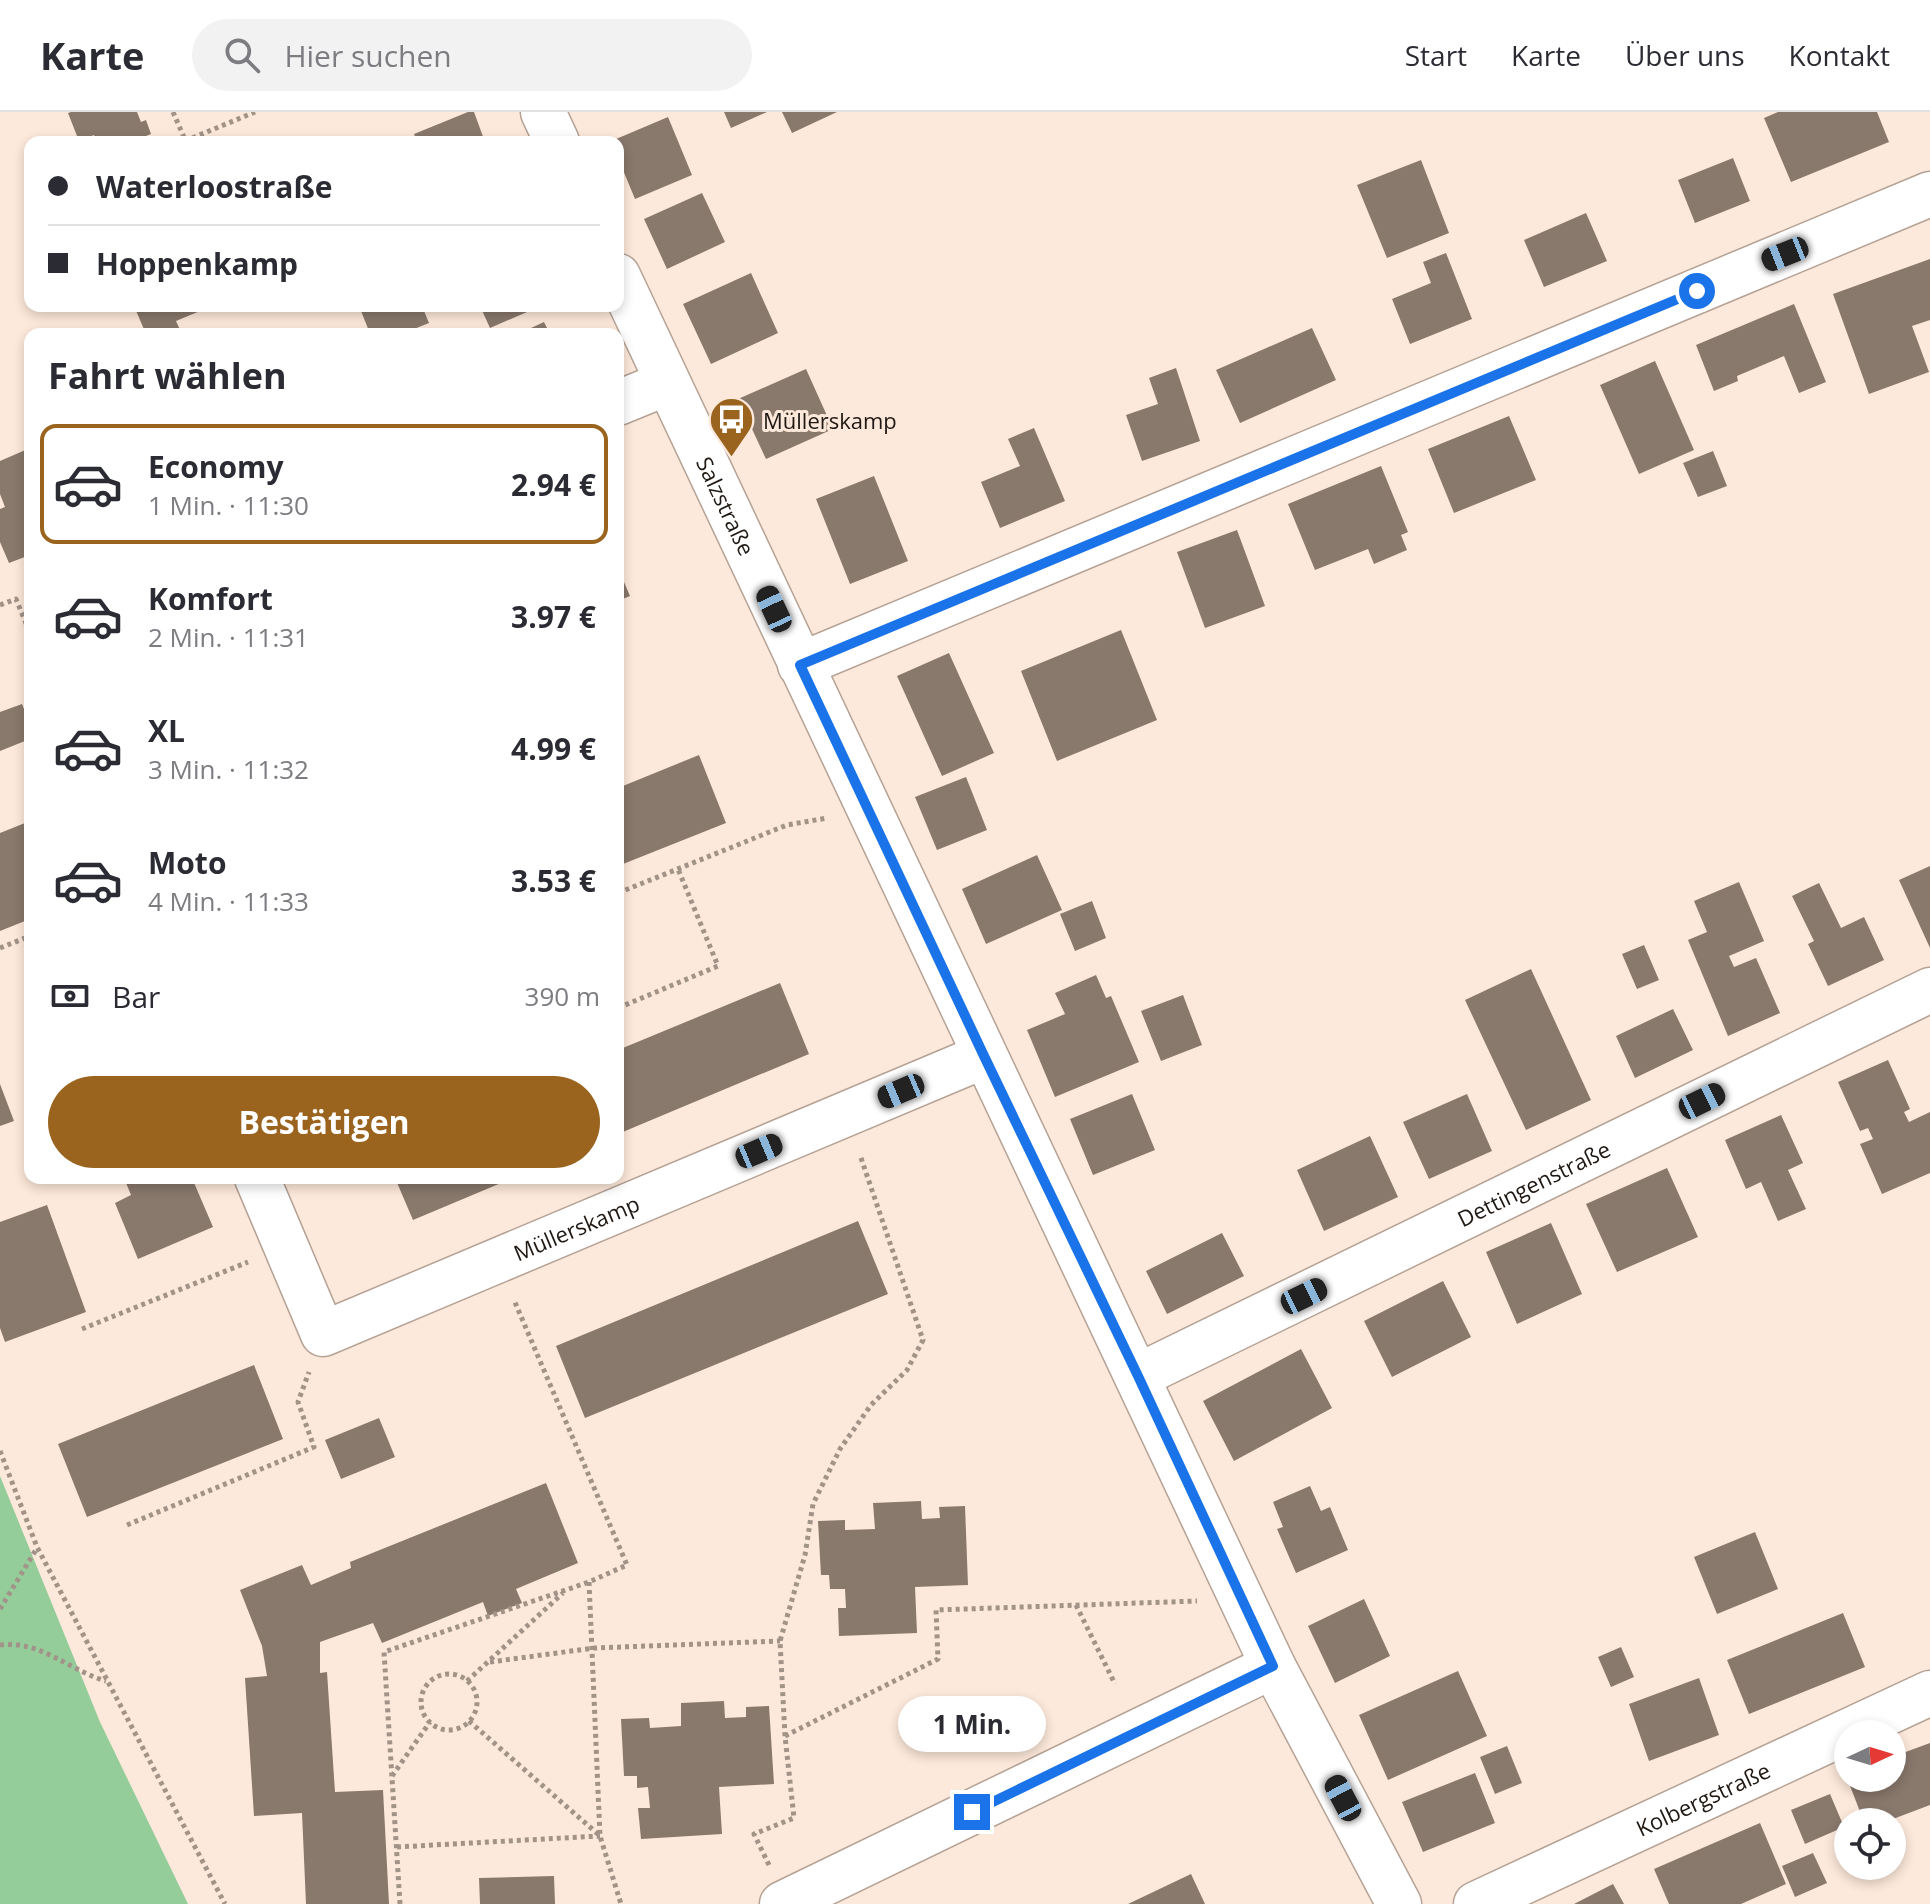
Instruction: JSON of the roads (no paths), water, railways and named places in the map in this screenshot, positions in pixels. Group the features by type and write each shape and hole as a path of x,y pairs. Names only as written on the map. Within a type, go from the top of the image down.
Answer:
{"street":[{"path":"800,665 1930,194"},
{"name":"Salzstraße","path":"624,289 1273,1666 1399,1904"},
{"path":"624,401 667,383"},
{"name":"Dettingenstraße","path":"1138,1376 1930,990"},
{"name":"Müllerskamp","path":"260,1184 323,1334 984,1056"},
{"path":"784,1903 1273,1666"},
{"name":"Kolbergstraße","path":"1476,1904 1930,1693"}],"place":[{"name":"Müllerskamp","path":"732,459"}]}
